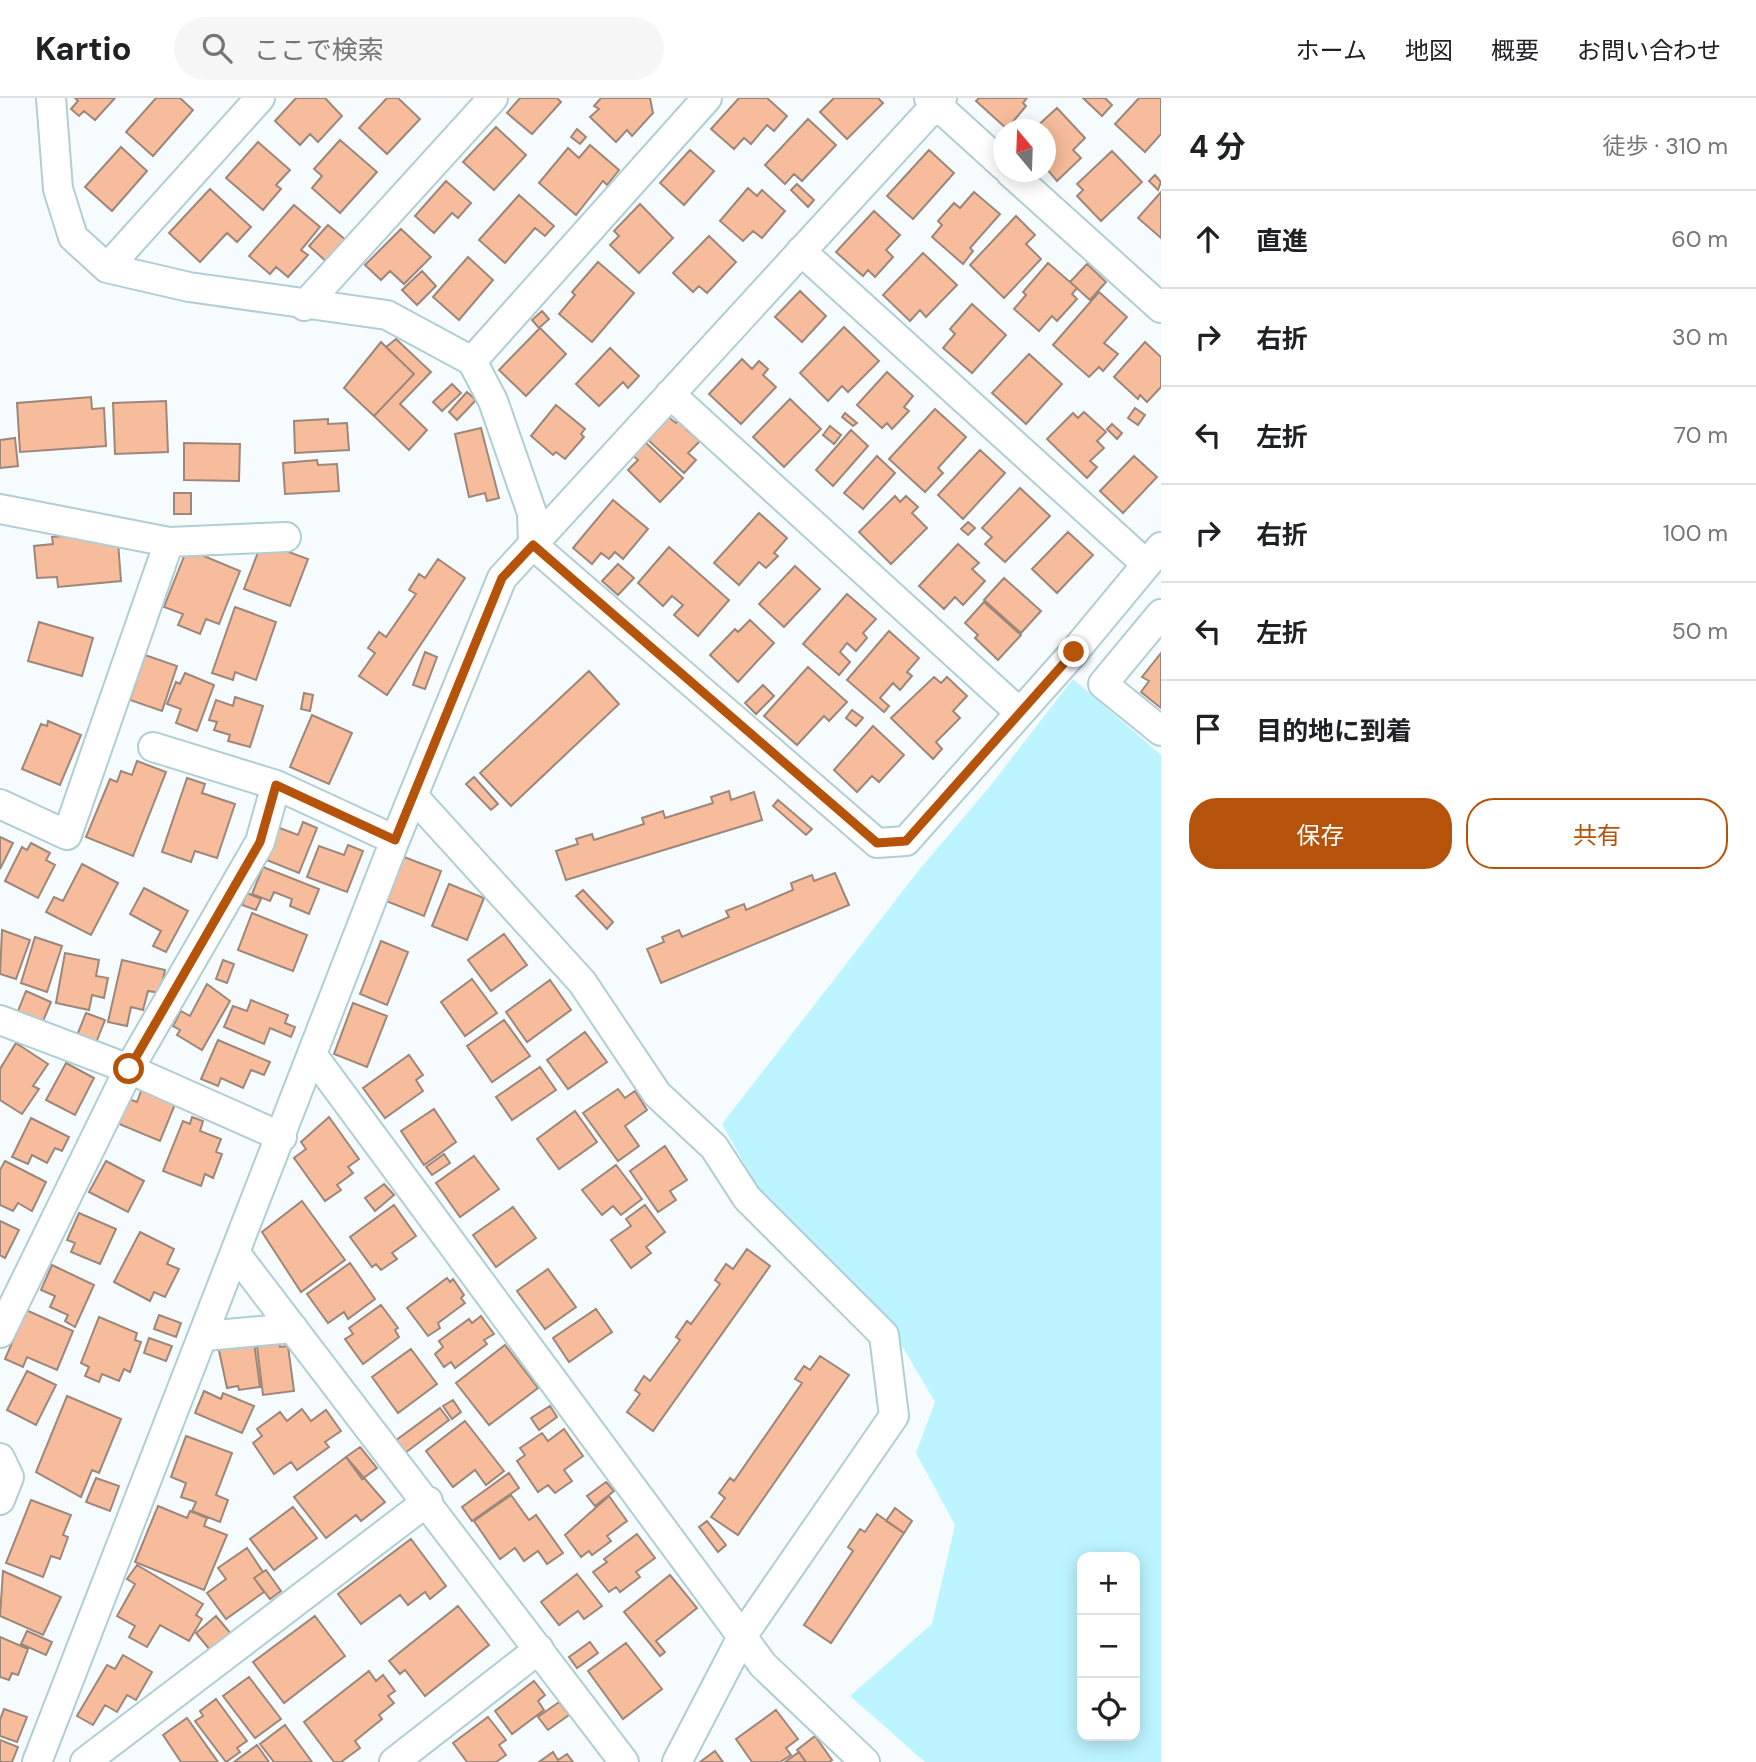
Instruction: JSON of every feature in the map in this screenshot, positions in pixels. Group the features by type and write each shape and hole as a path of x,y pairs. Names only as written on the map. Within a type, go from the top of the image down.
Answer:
{"street":[{"path":"51,98 58,189 73,237 107,268 189,287 304,306 387,315 472,361 493,401 532,513 533,545 877,843 906,841 1074,652 1153,555 801,251"},
{"path":"107,268 260,98"},
{"path":"304,306 493,98"},
{"path":"472,361 707,98"},
{"path":"37,1762 314,1057 395,840 502,578 936,100 993,156"},
{"path":"1021,182 1161,308"},
{"path":"670,394 1019,712"},
{"path":"0,509 169,542 286,537"},
{"path":"0,804 67,835 169,542"},
{"path":"1160,618 1103,684 1161,731"},
{"path":"1074,652 1121,661"},
{"path":"153,747 276,785 395,840"},
{"path":"0,1333 129,1069 260,842 276,785"},
{"path":"413,796 582,982 657,1094 714,1147 747,1198 884,1335 894,1416 743,1635 677,1762"},
{"path":"0,1020 129,1069 282,1137"},
{"path":"314,1057 763,1665 865,1762"},
{"path":"236,1254 428,1501 624,1762"},
{"path":"205,1336 293,1328"},
{"path":"0,1458 9,1477 0,1500"},
{"path":"85,1762 428,1501"},
{"path":"394,1762 539,1649"}],"shaded area":[{"path":"1073,679 1161,755 1161,1762 925,1762 850,1696 932,1624 955,1525 916,1453 935,1402 891,1327 757,1186 722,1124 919,870 987,790"}],"building":[{"path":"75,98 115,98 95,120 84,111 79,116 71,109 78,101"},
{"path":"156,98 180,98 193,110 153,156 126,132"},
{"path":"296,98 325,98 342,116 318,142 310,134 300,145 275,121"},
{"path":"387,98 398,98 420,119 387,154 359,128"},
{"path":"520,98 557,98 561,102 532,134 507,113"},
{"path":"601,98 650,98 653,113 632,136 627,130 616,142 590,117 599,109 594,106"},
{"path":"739,98 767,98 787,116 774,131 767,125 751,144 744,138 734,149 711,129"},
{"path":"834,98 878,98 883,103 847,139 820,112"},
{"path":"979,98 1027,98 1023,103 1026,106 1015,119 996,119 976,101"},
{"path":"1083,98 1105,98 1112,105 1102,116"},
{"path":"1139,98 1161,98 1161,134 1145,152 1115,124"},
{"path":"1057,108 1085,138 1073,150 1081,158 1057,181 1056,119 1045,119"},
{"path":"808,119 836,145 802,181 794,174 785,184 765,165"},
{"path":"496,127 526,155 494,190 463,162"},
{"path":"577,129 586,137 580,144 571,137"},
{"path":"340,140 377,172 340,213 312,188 322,176 314,169"},
{"path":"258,142 290,170 276,185 281,189 263,210 226,178"},
{"path":"590,145 619,170 607,185 603,181 576,215 539,183 568,148 579,158"},
{"path":"121,147 147,171 112,211 85,187"},
{"path":"690,150 714,171 684,205 660,183"},
{"path":"929,150 954,173 913,219 887,196"},
{"path":"1112,151 1142,182 1101,221 1077,196 1083,190 1077,184"},
{"path":"1155,175 1161,182 1158,190 1149,181"},
{"path":"446,181 471,203 458,218 452,213 434,233 415,216"},
{"path":"797,184 814,200 808,207 791,190"},
{"path":"748,188 757,196 762,190 785,211 762,238 753,231 743,241 720,221"},
{"path":"210,189 251,227 237,242 227,233 200,262 169,233"},
{"path":"974,192 1000,214 970,248 973,251 963,264 932,237 942,225 938,221 954,203 960,208"},
{"path":"1161,192 1161,238 1138,218"},
{"path":"519,195 554,226 545,236 535,228 505,263 479,240"},
{"path":"640,204 673,238 639,273 610,245 619,236 614,231"},
{"path":"294,205 320,227 301,250 308,255 288,277 276,267 270,274 249,256"},
{"path":"874,211 900,235 886,250 893,257 875,277 868,270 863,276 836,252"},
{"path":"1016,216 1035,235 1026,244 1041,259 1004,298 970,265"},
{"path":"328,225 347,241 328,263 309,246"},
{"path":"401,229 431,257 404,284 390,271 381,280 365,265"},
{"path":"709,236 736,262 707,293 699,286 693,292 673,273"},
{"path":"923,253 957,285 926,317 920,310 910,321 883,295"},
{"path":"468,257 493,280 459,320 433,297"},
{"path":"598,262 634,293 592,342 559,314 575,295 572,292"},
{"path":"1048,263 1077,288 1072,294 1077,299 1057,321 1052,316 1039,331 1014,309 1026,295 1023,292"},
{"path":"1087,264 1106,282 1090,300 1070,282"},
{"path":"422,271 436,286 417,305 402,290"},
{"path":"800,291 826,316 802,342 775,317"},
{"path":"1099,292 1127,317 1104,343 1118,354 1103,371 1099,367 1089,377 1053,345"},
{"path":"972,304 1006,335 972,373 943,348 955,334 950,329"},
{"path":"542,311 549,319 539,328 532,320"},
{"path":"844,327 879,361 848,392 842,386 828,401 800,373"},
{"path":"540,328 566,354 526,396 499,370"},
{"path":"396,339 431,372 400,404 427,430 409,450 374,416 414,374 386,347"},
{"path":"381,342 414,374 374,416 344,388"},
{"path":"1145,342 1161,357 1161,387 1147,402 1140,395 1138,399 1114,377"},
{"path":"610,348 639,376 628,388 623,382 599,406 576,384"},
{"path":"1029,354 1062,384 1026,424 992,393"},
{"path":"742,359 752,369 759,361 768,369 763,375 776,387 741,424 709,394"},
{"path":"887,372 913,396 904,407 909,411 892,429 887,423 882,428 857,405"},
{"path":"452,384 461,393 442,411 433,402"},
{"path":"467,392 476,400 457,420 449,412"},
{"path":"91,397 92,409 104,408 106,446 20,452 17,403"},
{"path":"790,399 821,429 784,467 753,437"},
{"path":"166,401 168,452 115,454 113,403"},
{"path":"556,405 585,429 581,434 584,437 565,459 556,452 553,455 531,436"},
{"path":"1135,408 1145,415 1138,425 1128,418"},
{"path":"935,409 966,437 938,468 943,473 925,492 889,459"},
{"path":"1084,412 1106,432 1097,441 1104,448 1090,461 1097,467 1087,478 1047,439 1073,413 1078,418"},
{"path":"845,413 857,423 853,426 842,417"},
{"path":"667,416 676,423 681,418 689,425 686,429 700,441 688,453 696,460 684,473 647,439"},
{"path":"328,419 328,424 347,423 349,450 295,453 294,421"},
{"path":"1112,424 1122,433 1117,439 1107,429"},
{"path":"830,426 841,435 834,444 823,435"},
{"path":"481,428 499,498 487,501 485,493 469,497 455,434"},
{"path":"851,430 868,446 833,486 816,470"},
{"path":"15,438 18,466 0,468 0,440"},
{"path":"644,441 683,478 660,502 628,470 638,460 631,454"},
{"path":"184,443 240,444 239,481 184,480"},
{"path":"980,450 1005,473 963,519 938,495"},
{"path":"877,456 895,473 863,509 844,493"},
{"path":"1134,456 1157,477 1123,513 1100,491"},
{"path":"317,460 318,465 337,464 339,491 285,494 283,463"},
{"path":"1020,488 1050,516 1005,562 985,544 992,537 982,528"},
{"path":"174,493 191,493 191,514 174,514"},
{"path":"895,496 900,502 906,496 918,507 912,513 927,528 891,564 859,532"},
{"path":"613,500 648,529 623,559 615,552 609,559 601,553 592,564 573,548"},
{"path":"759,513 787,538 774,553 778,556 766,568 759,562 739,585 714,563"},
{"path":"968,522 975,528 968,535 961,529"},
{"path":"1068,532 1093,555 1057,593 1032,569"},
{"path":"101,533 102,544 118,542 121,581 58,587 57,577 37,578 34,546 53,544 52,537"},
{"path":"958,544 979,563 972,569 985,581 963,605 955,597 944,609 919,586"},
{"path":"260,547 273,552 275,547 308,559 290,606 244,589"},
{"path":"669,547 729,600 698,636 674,615 683,605 672,596 663,606 638,583"},
{"path":"187,549 240,571 219,624 206,619 200,634 178,625 183,614 164,607"},
{"path":"438,559 465,578 387,695 359,676 375,653 368,648 379,632 386,637 416,594 409,590 419,574 425,578"},
{"path":"618,564 634,578 618,595 602,581"},
{"path":"795,566 820,589 784,627 759,604"},
{"path":"1004,578 1041,611 1021,633 984,600"},
{"path":"847,594 876,619 863,633 867,638 856,651 847,643 840,652 850,662 839,675 803,644"},
{"path":"984,602 1021,635 998,660 975,638 978,635 965,623"},
{"path":"235,607 276,622 256,680 235,672 233,680 212,673"},
{"path":"750,620 774,643 738,682 710,655 735,629 738,632"},
{"path":"39,622 93,638 82,676 28,661"},
{"path":"889,631 919,658 907,672 912,676 900,690 893,683 880,698 889,706 884,712 847,680"},
{"path":"425,652 437,657 425,689 413,685"},
{"path":"1161,653 1161,708 1141,692 1149,681 1142,677"},
{"path":"145,655 177,666 162,711 130,700"},
{"path":"808,667 847,702 829,721 824,716 797,745 764,716"},
{"path":"589,671 619,704 511,806 480,773"},
{"path":"185,673 214,685 197,731 176,723 181,709 167,704 176,682 180,684"},
{"path":"934,677 941,683 947,677 967,696 953,711 960,718 936,742 942,749 933,759 891,718"},
{"path":"763,685 774,696 756,714 745,703"},
{"path":"304,693 313,695 310,711 301,709"},
{"path":"235,697 263,706 250,747 228,741 230,735 214,730 217,722 209,720 216,700 233,706"},
{"path":"852,710 863,718 856,726 846,718"},
{"path":"312,715 352,733 329,784 290,767"},
{"path":"48,721 81,735 60,785 22,769 41,724 47,726"},
{"path":"873,726 904,755 879,782 872,776 857,792 834,770"},
{"path":"137,761 166,772 133,856 86,837 110,779 117,782 121,771 132,775"},
{"path":"474,777 498,804 491,810 466,784"},
{"path":"187,778 205,784 202,793 235,804 217,858 195,851 191,862 162,852"},
{"path":"729,791 731,800 754,792 762,820 566,880 556,851 578,844 576,839 592,834 594,840 644,824 642,818 663,811 665,818 713,803 711,797"},
{"path":"778,800 812,829 806,835 773,806"},
{"path":"303,822 317,828 299,873 259,857 272,825 298,835"},
{"path":"0,837 13,843 0,869"},
{"path":"31,843 50,853 46,860 55,865 38,898 5,881 22,847 27,850"},
{"path":"348,845 363,851 347,892 307,877 319,846 344,855"},
{"path":"404,857 441,871 424,916 386,901"},
{"path":"82,864 118,883 91,935 46,912 54,897 63,901"},
{"path":"263,867 319,889 309,914 290,906 292,899 274,892 270,901 252,894"},
{"path":"835,873 849,905 661,983 647,949 664,942 662,937 679,930 682,937 729,917 726,911 744,904 746,910 793,890 791,883 812,875 814,881"},
{"path":"449,884 484,898 467,940 432,926"},
{"path":"144,888 188,911 166,952 153,946 161,931 130,914"},
{"path":"583,890 613,922 607,929 576,896"},
{"path":"247,893 261,899 256,910 242,905"},
{"path":"252,913 307,935 293,971 238,950"},
{"path":"2,930 30,940 16,979 0,974"},
{"path":"504,934 527,965 491,991 468,960"},
{"path":"35,937 62,946 47,992 21,983"},
{"path":"381,941 408,952 387,1005 360,994"},
{"path":"65,953 99,960 96,976 108,978 104,998 92,995 89,1010 56,1003"},
{"path":"122,960 165,970 160,993 148,991 143,1010 131,1007 127,1026 108,1022"},
{"path":"223,960 234,964 227,983 216,979"},
{"path":"472,979 497,1013 465,1036 441,1002"},
{"path":"550,980 571,1010 527,1042 506,1012"},
{"path":"207,984 230,1001 202,1050 177,1035 180,1030 173,1026 181,1011 190,1016"},
{"path":"26,991 51,1002 43,1021 18,1011"},
{"path":"251,1000 288,1015 285,1023 295,1027 291,1037 270,1028 264,1044 224,1027 233,1006 247,1011"},
{"path":"353,1003 387,1016 367,1067 334,1054"},
{"path":"86,1013 105,1020 95,1045 76,1038"},
{"path":"504,1020 530,1056 492,1082 467,1046"},
{"path":"585,1032 607,1062 568,1089 547,1060"},
{"path":"218,1040 270,1062 264,1075 251,1070 243,1088 221,1078 218,1086 201,1079"},
{"path":"16,1043 48,1064 33,1086 39,1089 22,1114 0,1100 0,1069"},
{"path":"409,1055 423,1075 416,1080 423,1091 385,1118 363,1088"},
{"path":"66,1063 94,1078 75,1115 46,1100"},
{"path":"540,1067 556,1090 512,1120 496,1097"},
{"path":"144,1083 178,1097 160,1141 112,1121 121,1096 137,1102"},
{"path":"618,1089 625,1098 635,1091 647,1110 625,1126 639,1146 618,1161 583,1113"},
{"path":"434,1109 456,1142 424,1165 401,1131"},
{"path":"575,1111 597,1142 559,1169 537,1139"},
{"path":"192,1117 203,1121 200,1131 221,1139 216,1152 222,1154 213,1178 205,1174 201,1186 163,1171 183,1121 190,1124"},
{"path":"329,1117 359,1159 348,1167 353,1173 337,1185 341,1190 325,1201 294,1158 306,1149 301,1142"},
{"path":"31,1118 69,1137 62,1151 55,1148 47,1163 32,1155 28,1164 12,1157"},
{"path":"665,1146 687,1180 670,1191 676,1200 658,1212 630,1171"},
{"path":"444,1154 450,1163 432,1175 426,1167"},
{"path":"474,1156 499,1189 460,1217 436,1183"},
{"path":"5,1161 46,1182 32,1211 18,1203 13,1211 0,1205 0,1170"},
{"path":"106,1161 144,1181 128,1212 89,1192"},
{"path":"616,1165 642,1199 621,1215 613,1206 602,1215 582,1190"},
{"path":"384,1184 394,1195 375,1211 365,1198"},
{"path":"302,1201 345,1260 301,1292 262,1232"},
{"path":"394,1205 416,1236 392,1253 397,1259 381,1270 376,1264 372,1267 350,1237"},
{"path":"645,1205 665,1232 646,1247 651,1253 631,1268 611,1240 631,1226 626,1219"},
{"path":"513,1207 536,1238 496,1267 473,1235"},
{"path":"79,1213 116,1229 100,1264 71,1252 75,1243 67,1240"},
{"path":"0,1221 19,1230 5,1258 0,1255"},
{"path":"140,1232 174,1249 167,1264 179,1269 165,1297 154,1292 150,1301 114,1282"},
{"path":"747,1249 770,1266 653,1431 627,1412 640,1394 635,1390 644,1376 650,1381 680,1340 676,1337 687,1321 691,1324 720,1284 715,1280 726,1264 733,1269"},
{"path":"350,1263 375,1299 348,1319 344,1312 328,1323 307,1294"},
{"path":"52,1265 94,1285 75,1327 65,1321 68,1315 50,1307 55,1296 41,1290"},
{"path":"548,1269 576,1307 545,1329 517,1291"},
{"path":"447,1278 450,1282 453,1279 464,1295 461,1298 465,1303 438,1323 440,1328 428,1336 407,1308"},
{"path":"381,1305 398,1328 395,1330 399,1337 363,1364 345,1339 353,1334 349,1328"},
{"path":"596,1309 612,1332 569,1362 553,1338"},
{"path":"26,1310 73,1331 57,1370 27,1357 23,1367 5,1359"},
{"path":"159,1315 181,1323 176,1337 154,1329"},
{"path":"481,1316 494,1334 484,1340 487,1344 455,1368 451,1362 444,1367 435,1354 443,1347 439,1341 469,1319 472,1323"},
{"path":"99,1317 137,1333 135,1340 141,1342 130,1372 124,1369 119,1381 102,1374 99,1382 85,1376 89,1367 81,1363"},
{"path":"149,1338 172,1346 166,1361 144,1353"},
{"path":"254,1342 260,1387 239,1390 238,1386 227,1388 218,1346"},
{"path":"279,1342 280,1347 288,1346 294,1391 263,1395 257,1346"},
{"path":"505,1345 538,1388 489,1425 456,1383"},
{"path":"411,1349 437,1384 398,1413 372,1377"},
{"path":"820,1356 849,1375 738,1535 711,1517 725,1498 719,1493 730,1478 734,1481 802,1383 795,1379 804,1366 810,1370"},
{"path":"27,1371 56,1385 36,1425 7,1410"},
{"path":"204,1391 221,1399 223,1393 254,1406 242,1433 195,1413"},
{"path":"67,1396 121,1419 99,1473 92,1470 81,1497 36,1472"},
{"path":"453,1400 461,1412 452,1419 443,1406"},
{"path":"550,1406 557,1417 539,1430 531,1418"},
{"path":"440,1408 449,1420 405,1453 395,1441"},
{"path":"302,1409 311,1421 326,1410 341,1431 325,1442 329,1447 297,1470 291,1462 274,1474 253,1443 262,1436 257,1429 280,1412 287,1421"},
{"path":"465,1421 504,1471 486,1485 475,1470 453,1487 426,1451"},
{"path":"564,1429 583,1456 564,1470 572,1481 555,1493 548,1485 538,1492 517,1461 525,1455 520,1448 542,1433 548,1441"},
{"path":"186,1436 232,1453 216,1495 228,1500 220,1522 192,1511 196,1502 181,1497 186,1483 171,1477"},
{"path":"360,1447 377,1468 362,1479 346,1457"},
{"path":"346,1457 385,1502 361,1521 356,1515 326,1538 294,1497"},
{"path":"509,1473 519,1488 472,1521 462,1507"},
{"path":"96,1478 119,1486 110,1511 86,1502"},
{"path":"606,1482 614,1491 595,1506 587,1496"},
{"path":"511,1495 529,1520 536,1515 563,1553 547,1564 538,1551 524,1561 515,1548 500,1559 474,1521"},
{"path":"609,1496 627,1521 607,1536 611,1541 592,1555 589,1551 581,1557 565,1535"},
{"path":"31,1500 71,1515 63,1535 68,1537 60,1559 51,1556 43,1577 6,1563"},
{"path":"158,1506 187,1518 190,1511 207,1518 204,1526 227,1535 204,1590 135,1562"},
{"path":"293,1507 317,1538 274,1570 250,1539"},
{"path":"895,1508 912,1521 904,1533 886,1521"},
{"path":"877,1514 904,1533 831,1643 804,1625 853,1551 848,1547 860,1529 865,1532"},
{"path":"707,1521 726,1545 718,1552 699,1527"},
{"path":"637,1534 655,1558 636,1572 640,1577 620,1592 616,1587 609,1592 593,1572 607,1562 604,1559"},
{"path":"411,1539 446,1586 430,1599 425,1592 408,1605 400,1595 361,1624 338,1594"},
{"path":"247,1548 263,1572 254,1578 264,1592 226,1619 207,1593 226,1579 218,1568"},
{"path":"137,1565 203,1604 196,1615 202,1619 189,1641 160,1625 147,1647 129,1637 135,1626 117,1616 135,1584 127,1579"},
{"path":"266,1570 281,1591 270,1599 254,1578"},
{"path":"3,1571 61,1597 43,1635 0,1616"},
{"path":"577,1574 602,1606 584,1619 578,1611 559,1625 541,1602"},
{"path":"670,1575 697,1608 656,1641 665,1652 660,1656 624,1612"},
{"path":"458,1606 489,1645 425,1696 405,1670 400,1674 389,1661"},
{"path":"216,1616 231,1634 211,1651 196,1633"},
{"path":"315,1616 345,1656 284,1703 253,1662"},
{"path":"27,1631 52,1642 46,1655 21,1644"},
{"path":"0,1637 28,1649 18,1675 12,1673 9,1680 0,1677"},
{"path":"590,1642 598,1653 577,1668 569,1657"},
{"path":"626,1643 662,1689 623,1719 588,1671"},
{"path":"123,1655 152,1672 136,1700 127,1695 117,1712 105,1705 93,1725 77,1716 107,1665 115,1669"},
{"path":"369,1671 376,1681 383,1675 395,1691 388,1696 394,1703 379,1715 382,1719 355,1741 360,1748 341,1762 334,1762 304,1722"},
{"path":"249,1677 281,1719 255,1738 223,1696"},
{"path":"534,1681 545,1695 538,1701 544,1710 512,1734 495,1711"},
{"path":"216,1699 247,1741 237,1748 240,1752 226,1762 195,1721 203,1716 200,1711"},
{"path":"559,1702 569,1715 548,1730 538,1717"},
{"path":"4,1709 27,1717 17,1742 0,1736 0,1720"},
{"path":"776,1710 798,1739 786,1748 791,1755 780,1762 752,1762 736,1739"},
{"path":"488,1717 506,1740 499,1745 506,1755 496,1762 467,1762 453,1743"},
{"path":"187,1718 218,1762 181,1762 163,1735"},
{"path":"285,1725 312,1762 274,1762 260,1744"},
{"path":"815,1736 832,1760 829,1762 806,1762 797,1750"},
{"path":"0,1740 18,1747 12,1762 0,1762"},
{"path":"257,1745 269,1762 234,1762"},
{"path":"715,1751 723,1762 700,1762"},
{"path":"553,1752 558,1760 567,1754 573,1762 539,1762"},
{"path":"799,1752 806,1762 785,1762"}],"route":[{"path":"129,1069 260,842 276,785 395,840 502,578 533,545 877,843 906,841 1074,652"}]}
